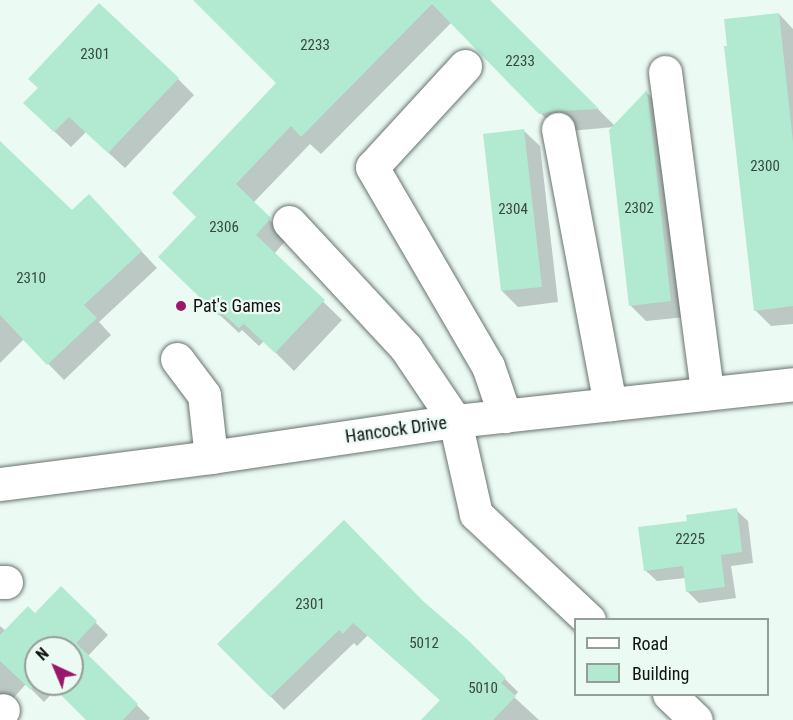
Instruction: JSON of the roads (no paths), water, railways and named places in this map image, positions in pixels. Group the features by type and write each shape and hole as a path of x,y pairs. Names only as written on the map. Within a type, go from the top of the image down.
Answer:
{"street":[{"path":"465,66 372,167 488,366 505,416"},
{"path":"665,72 707,393"},
{"path":"558,129 610,404"},
{"path":"289,222 406,348 455,421 476,514 587,618"},
{"path":"177,359 204,395 211,457"},
{"name":"Hancock Drive","path":"0,484 211,457 455,421 793,384"},
{"path":"671,696 696,720"}],"place":[{"name":"Pat's Games","path":"181,306"}]}
